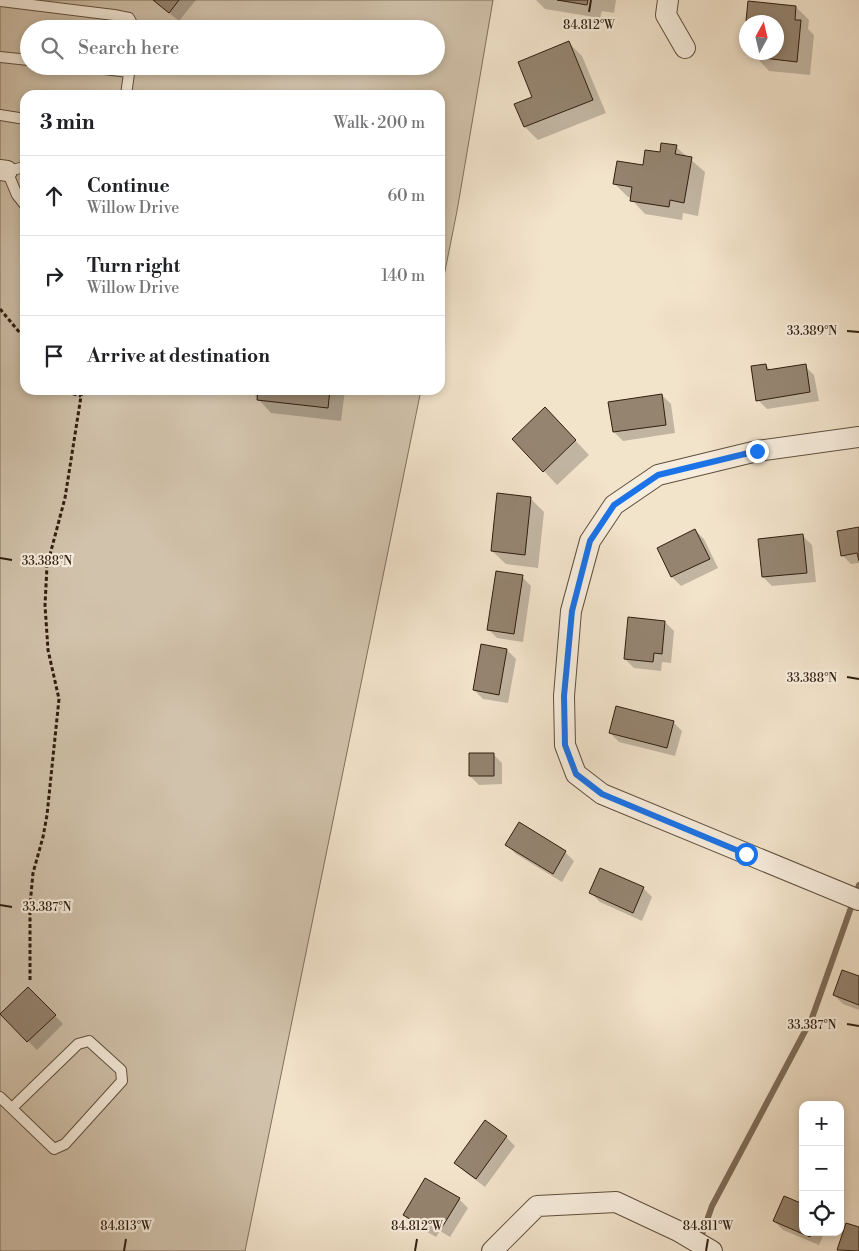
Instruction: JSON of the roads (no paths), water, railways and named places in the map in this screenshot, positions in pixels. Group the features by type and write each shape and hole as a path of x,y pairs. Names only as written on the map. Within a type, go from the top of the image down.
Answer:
{"street":[{"path":"668,0 666,15 686,48"},
{"path":"859,437 757,451 658,475 614,505 590,541 572,611 564,696 565,745 576,774 602,794 859,900"},
{"path":"492,1251 537,1206 616,1202 678,1231 712,1251"}],"lane":[{"path":"0,1 114,15 129,18 130,20"},
{"path":"0,57 20,59"},
{"path":"127,90 128,75"},
{"path":"0,116 20,118"},
{"path":"11,169 17,195 20,199"},
{"path":"0,1097 54,1149 65,1144 122,1081 121,1070 89,1040 78,1044 12,1108"}],"waterway":[{"path":"700,1240 712,1206 812,1018 859,885"}]}
